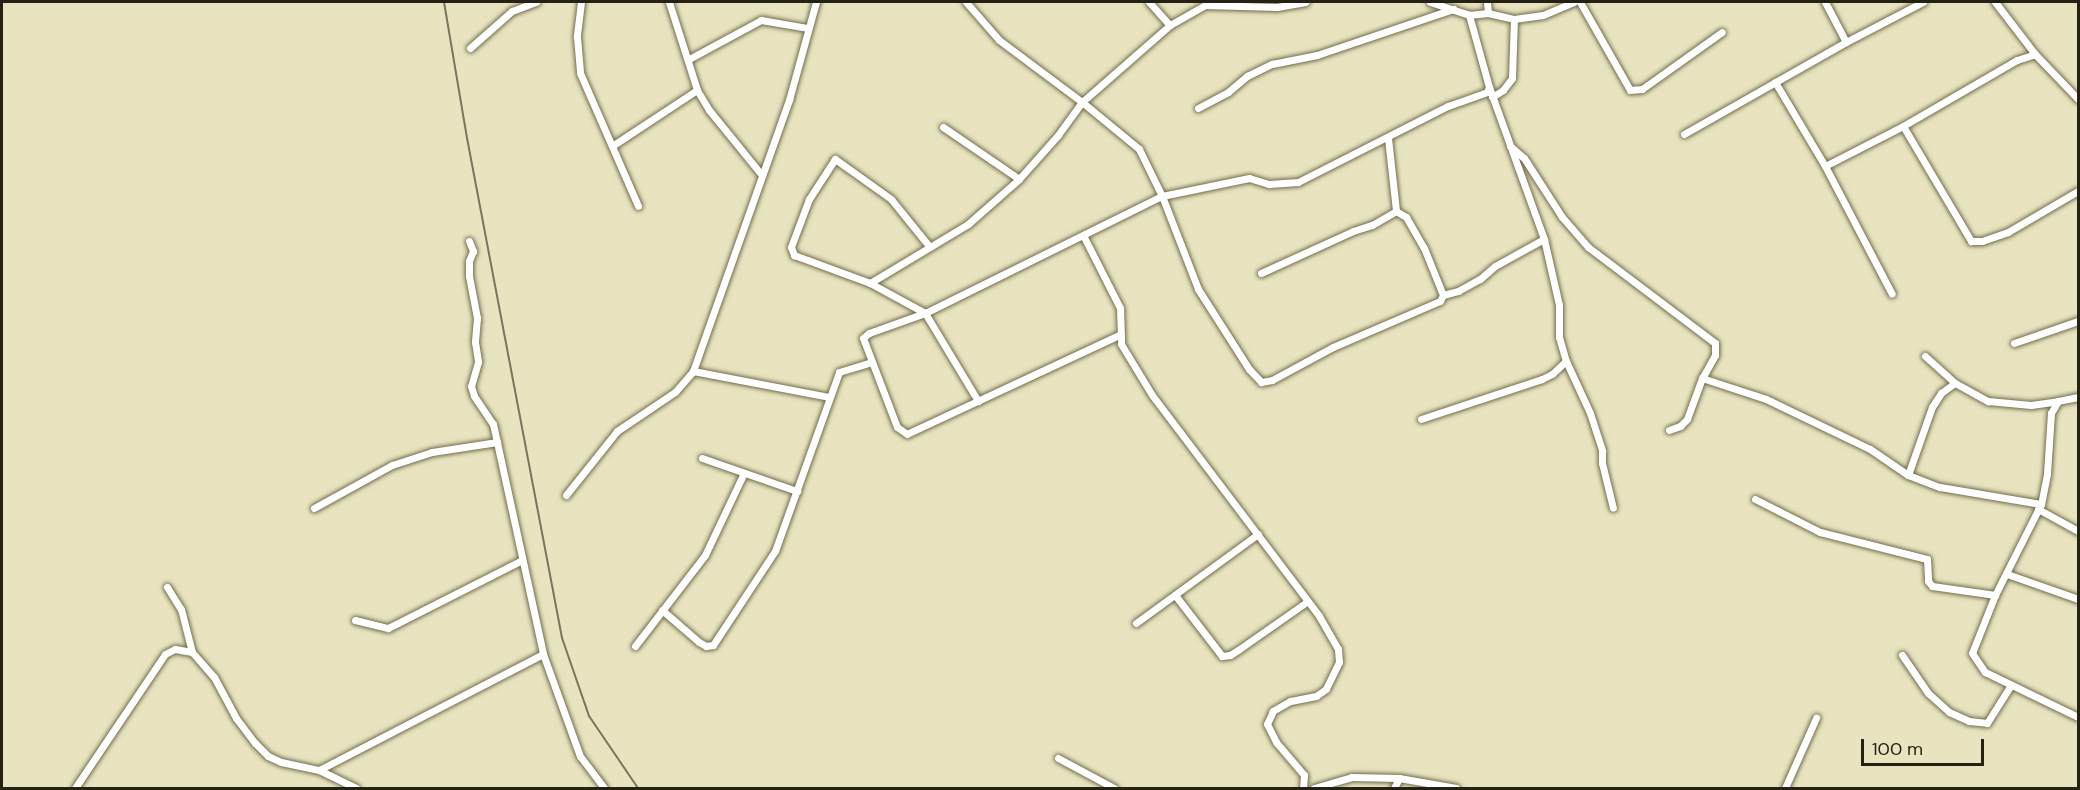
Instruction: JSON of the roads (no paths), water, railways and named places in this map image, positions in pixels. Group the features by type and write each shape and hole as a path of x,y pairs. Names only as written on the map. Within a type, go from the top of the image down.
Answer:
{"street":[{"path":"510,2 512,11"},
{"path":"470,48 512,11 536,2"},
{"path":"581,2 577,37 580,73 638,206"},
{"path":"669,2 697,90 709,110 760,174"},
{"path":"566,495 617,431 675,392 693,371 760,174 789,100 816,2"},
{"path":"966,2 999,40 1082,102 1139,149 1162,196 1198,289 1249,369 1261,382 1272,380 1333,347 1440,300 1443,295 1458,291 1480,279 1495,266 1544,239"},
{"path":"1149,2 1170,25"},
{"path":"870,283 969,224 1020,179 1058,135 1082,102 1170,25 1205,5 1278,7 1306,2"},
{"path":"1430,2 1468,15 1488,13 1514,19 1543,15 1574,2"},
{"path":"1487,2 1488,13"},
{"path":"1580,2 1630,90 1642,88 1722,32"},
{"path":"1825,2 1846,42"},
{"path":"1684,134 1846,42 1923,2"},
{"path":"1995,2 2035,54 2079,99"},
{"path":"1198,108 1228,92 1246,76 1272,64 1317,56 1453,9"},
{"path":"1468,15 1492,97 1544,239 1559,305 1559,337 1566,361 1590,413 1602,452 1602,463 1613,508"},
{"path":"1492,97 1503,90 1512,78 1514,19"},
{"path":"689,59 761,20 808,27"},
{"path":"1825,166 1904,126 2017,60 2035,54"},
{"path":"1775,82 1825,166 1892,294"},
{"path":"1119,335 907,434 897,427 863,338 869,333 925,313 1162,196 1249,178 1269,184 1298,182 1448,106 1487,92 1489,87"},
{"path":"612,146 697,90"},
{"path":"1904,126 1971,241 1982,241 2008,232 2079,192"},
{"path":"943,127 1020,179"},
{"path":"1388,138 1396,211"},
{"path":"1510,146 1524,158 1562,217 1588,247 1715,343 1714,355 1702,378 1687,419 1680,426 1669,430"},
{"path":"929,246 891,199 835,159 809,199 791,247 794,255 870,283 925,313 978,401"},
{"path":"1261,273 1353,231 1372,225 1396,211"},
{"path":"1396,211 1406,217 1424,248 1443,295"},
{"path":"1083,235 1116,297 1122,316 1119,335 1121,344 1152,395 1308,601 1338,649 1339,662 1326,688 1316,696 1290,701 1273,711 1267,724 1276,742 1304,775 1303,789"},
{"path":"469,241 473,251 469,276 477,318 475,342 478,362 471,386 493,424 543,654 580,756 604,789"},
{"path":"2014,343 2079,321"},
{"path":"1925,356 1955,383 1988,401 2031,405 2079,397"},
{"path":"1421,419 1542,379 1566,361"},
{"path":"662,610 699,642 706,646 713,645 775,551 838,372 871,362"},
{"path":"693,371 829,397"},
{"path":"1702,378 1766,399 1870,449 1908,475 1940,487 2039,507 2079,531"},
{"path":"1908,475 1932,407 1941,393 1955,383"},
{"path":"2058,401 2051,413 2047,474 2039,507 1995,595 1972,653 1985,672 2079,717"},
{"path":"314,508 392,465 432,452 497,442"},
{"path":"702,458 797,491"},
{"path":"635,646 705,555 744,473"},
{"path":"1755,499 1820,532 1927,560 1928,581 1932,585 1995,595"},
{"path":"1136,623 1258,534"},
{"path":"355,620 388,628 522,560"},
{"path":"2007,574 2079,599"},
{"path":"167,587 181,609 192,652 214,677 236,718 255,743 268,756 281,762 319,770 356,789"},
{"path":"1175,595 1222,656 1230,656 1308,601"},
{"path":"75,789 165,654 175,649 192,652"},
{"path":"319,770 543,654"},
{"path":"1902,655 1928,693 1949,712 1970,721 1987,723 2011,685"},
{"path":"1785,789 1816,718"},
{"path":"1058,758 1114,789"},
{"path":"1314,789 1352,777 1399,778 1456,789"},
{"path":"1394,789 1399,778"}],"railway":[{"path":"444,2 467,138 562,638 589,716 638,788"}]}
